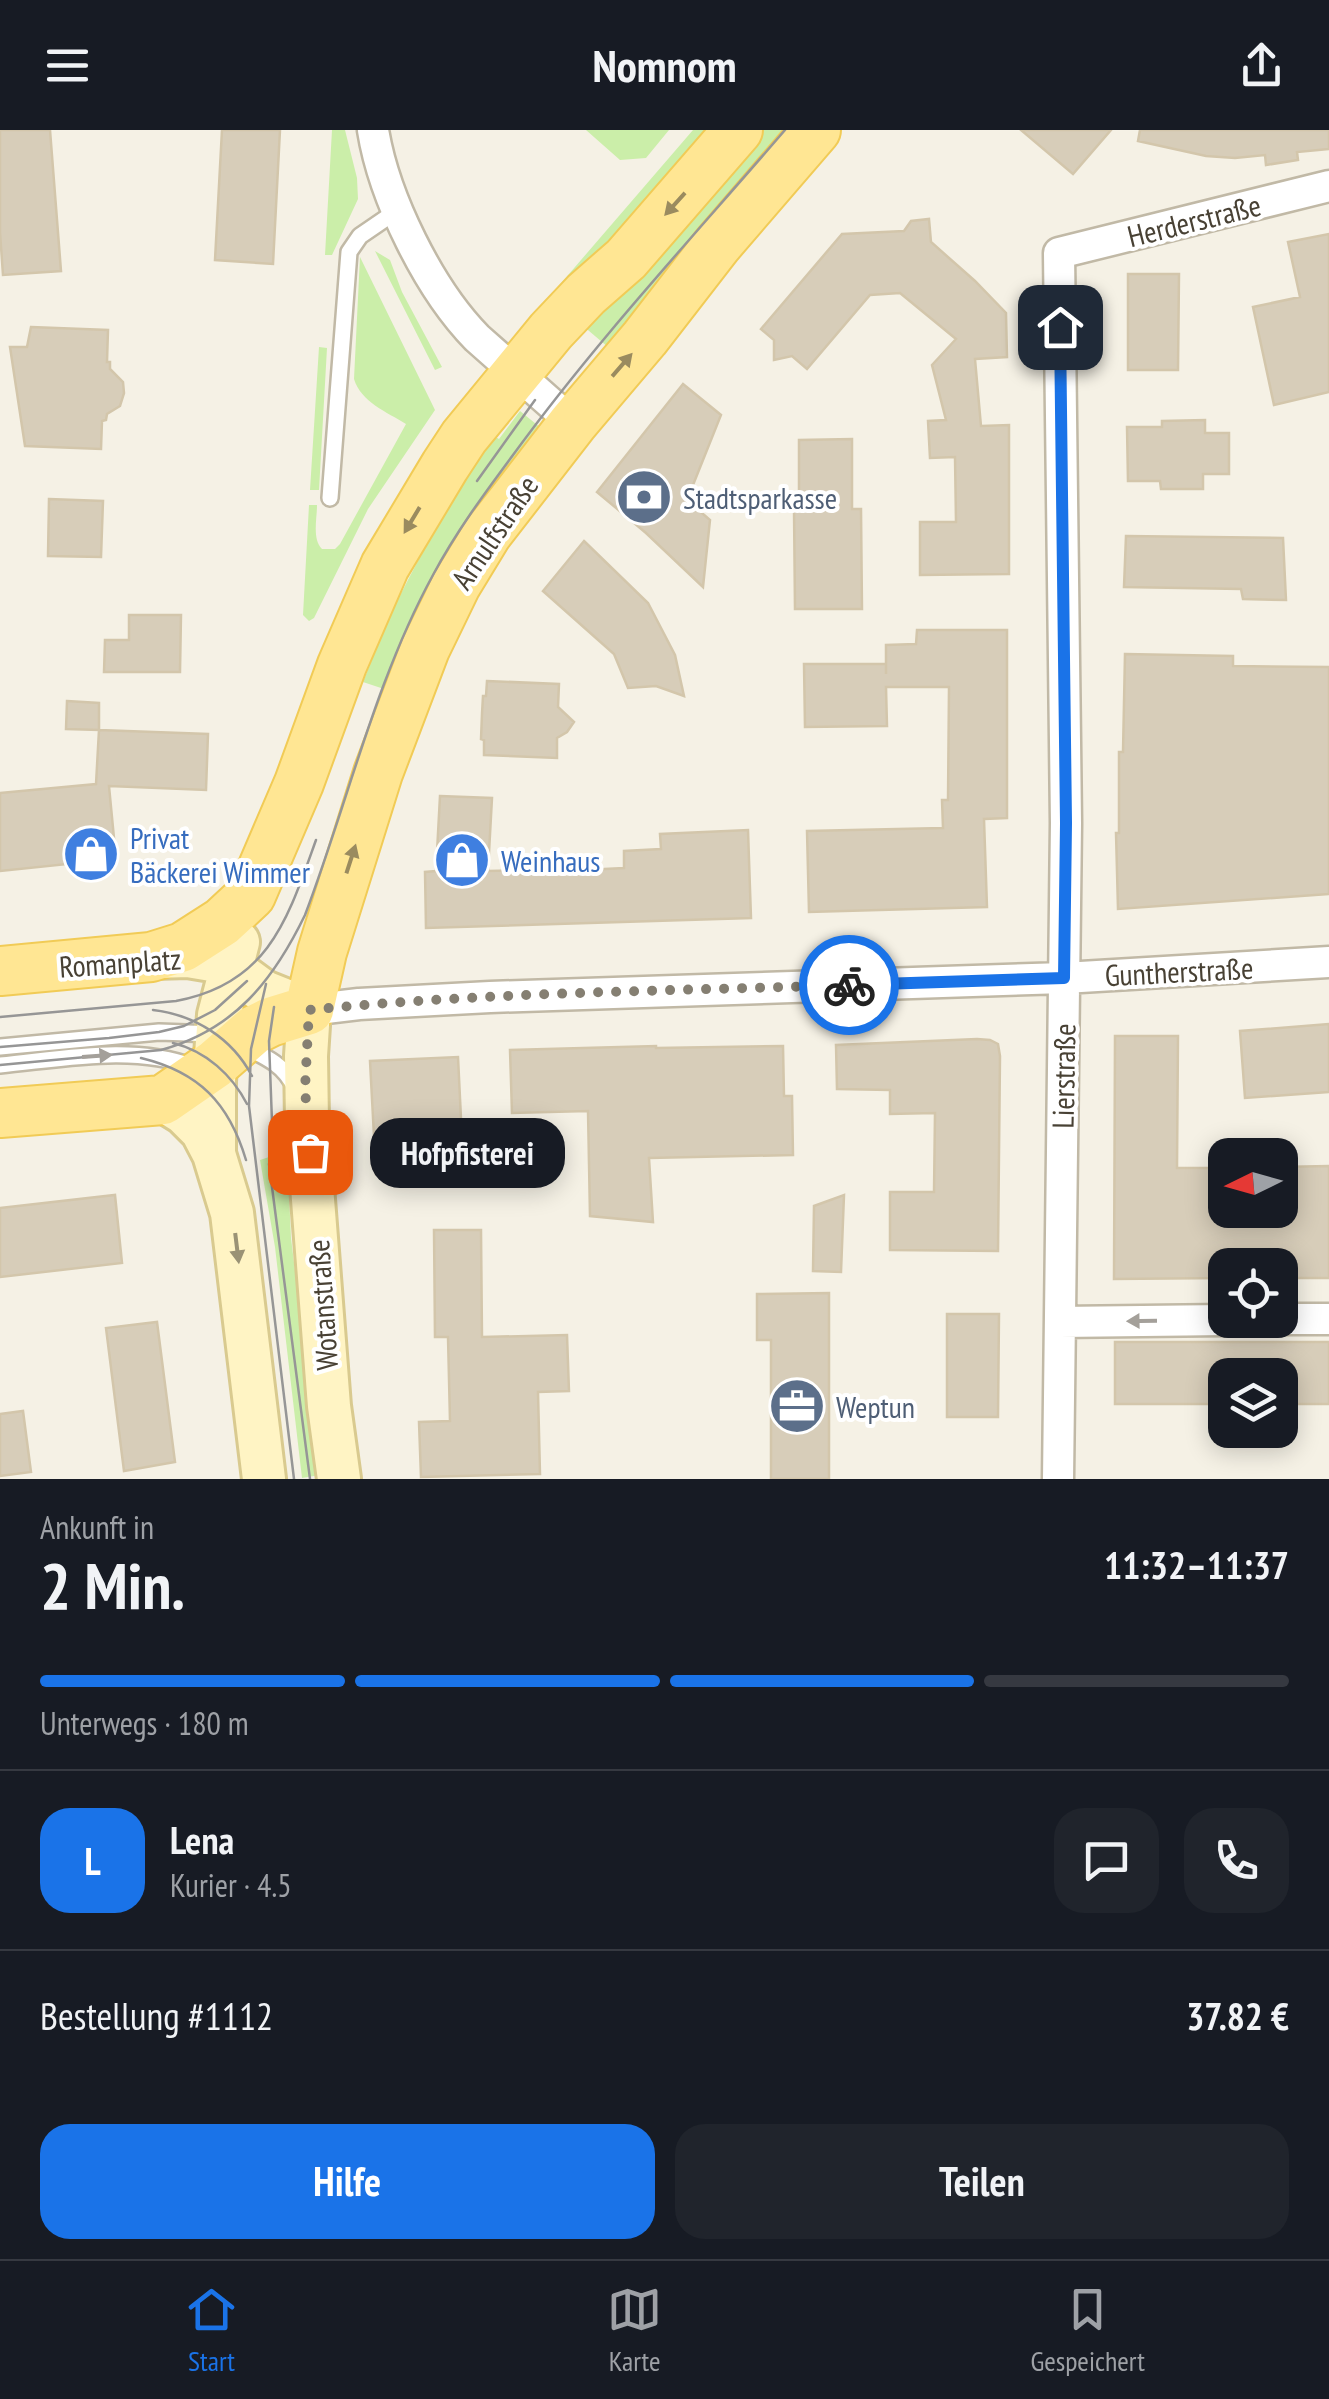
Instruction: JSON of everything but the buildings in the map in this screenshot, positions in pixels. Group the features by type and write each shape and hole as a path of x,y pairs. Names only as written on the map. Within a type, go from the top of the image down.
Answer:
{"main road":[{"path":"214,1154 220,1037 252,895 385,566 464,437 515,374 586,294 626,258 738,130"},
{"name":"Arnulfstraße","path":"309,1010 322,952 372,791 424,649 456,585 486,534 573,424 717,245 816,130"},
{"path":"151,957 183,947 222,922 252,895"},
{"name":"Romanplatz","path":"0,971 151,957 206,958 220,1037"},
{"name":"Romanplatz","path":"220,1037 264,992 309,1010"},
{"path":"162,1100 220,1037 254,1030 309,1010"},
{"name":"Wotanstraße","path":"309,1010 307,1122 329,1406 339,1479"},
{"path":"0,1113 162,1100 202,1130 214,1154 232,1213 264,1479"}],"street":[{"path":"373,130 376,151 398,210 436,286 464,325 573,424"},
{"name":"Herderstraße","path":"1059,253 1329,186"},
{"name":"Lierstraße","path":"1058,1479 1066,823 1059,253"},
{"name":"Guntherstraße","path":"309,1010 536,995 1064,978 1329,962"},
{"path":"1298,1319 1329,1319"},
{"path":"1060,1322 1208,1320"}],"lane":[{"path":"330,498 349,252 360,236 398,210"},
{"path":"159,1032 194,1020 212,1008 220,1037"},
{"path":"0,1046 159,1032 220,1037 276,1062 290,1077 307,1122"},
{"path":"0,1065 124,1054 161,1058 220,1037"}],"green space":[{"path":"332,130 345,130 358,199 332,255 325,255"},
{"path":"586,130 669,130 646,158 620,160"},
{"path":"693,130 706,130 558,305 550,296"},
{"path":"758,130 797,130 615,353 582,325"},
{"path":"375,251 390,260 402,292 442,367 435,370"},
{"path":"360,257 435,410 368,509 314,618 309,621 303,615 309,505 317,505 319,545 322,549 335,549 406,424 369,400 354,379"},
{"path":"319,347 327,348 319,490 310,490"},
{"path":"520,411 541,428 393,692 363,682 389,617 434,531 494,436 499,439"},
{"path":"287,1151 291,1238 320,1475 302,1478 275,1247 260,1160"}],"tram line":[{"path":"0,1065 161,1050 210,1030 265,981 305,915 395,657 451,544 578,371 785,130"},
{"path":"477,481 535,400"},
{"path":"0,1017 176,1001 233,980 254,963 284,921 316,840"},
{"path":"0,1047 109,1038 184,1026 215,1010 247,981"},
{"path":"266,984 251,1049 249,1106 294,1479"},
{"path":"274,1007 269,1041 274,1176"},
{"path":"153,1010 183,1017 211,1031 234,1050 252,1076"},
{"path":"173,1043 217,1066 247,1104"},
{"path":"141,1058 179,1072 209,1093 231,1122 246,1160"},
{"path":"269,1164 310,1479"}],"way so far":[{"path":"310,1152 305,1089 309,1010 490,997 849,985"}],"place":[{"name":"Stadtsparkasse","path":"644,497"},
{"name":"Privat Bäckerei Wimmer","path":"91,854"},
{"name":"Weinhaus","path":"462,860"},
{"name":"Hofpfisterei","path":"310,1152"},
{"name":"Weptun","path":"797,1406"}],"route":[{"path":"849,985 1064,978 1060,327"}]}
